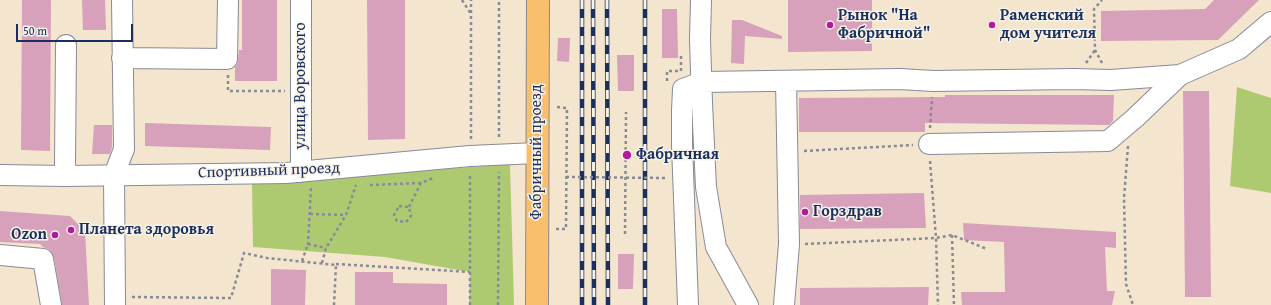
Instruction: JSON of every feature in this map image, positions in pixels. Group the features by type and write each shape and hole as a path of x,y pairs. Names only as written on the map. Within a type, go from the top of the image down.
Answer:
{"main road":[{"name":"Фабричный проезд","path":"537,305 538,0"}],"street":[{"path":"122,0 124,149 114,175 123,301"},
{"path":"122,58 228,59 228,0"},
{"name":"улица Воровского","path":"302,0 306,177"},
{"path":"701,0 700,39 706,187 716,247 748,305"},
{"path":"688,305 682,145 683,90 702,82 900,79 933,81 1074,79 1111,80 1180,74 1239,50 1271,22"},
{"path":"66,45 66,176"},
{"path":"929,144 1108,141 1135,118 1180,74"},
{"path":"784,305 789,244 786,81"},
{"name":"Спортивный проезд","path":"0,175 306,177 470,156 537,153"},
{"path":"0,256 43,259 51,305"}],"path":[{"path":"462,0 471,14"},
{"path":"1102,0 1094,9 1095,50 1111,80"},
{"path":"667,84 667,71 681,71 681,55"},
{"path":"228,59 228,91 287,91 287,84"},
{"path":"553,108 567,108 566,229"},
{"path":"625,234 626,112"},
{"path":"1130,122 1124,206 1126,284 1133,305"},
{"path":"788,152 929,144"},
{"path":"364,185 421,183 439,176"},
{"path":"302,261 308,245 310,214 306,177"},
{"path":"566,177 666,178"},
{"path":"322,263 326,248 346,215 356,185 353,181"},
{"path":"409,207 399,206 394,215 397,221 406,222 411,216 409,207 421,183"},
{"path":"310,214 346,215"},
{"path":"789,244 936,238 952,235 987,249"},
{"path":"952,235 954,305"},
{"path":"936,238 938,305"},
{"path":"308,245 326,248"},
{"path":"123,301 232,298 244,253 267,258 322,263 470,272"},
{"path":"334,305 335,264"}],"green space":[{"path":"1237,87 1271,98 1271,193 1230,186"},
{"path":"510,164 514,305 469,305 470,272 385,257 253,247 252,184"}],"building":[{"path":"22,0 51,0 50,151 21,150"},
{"path":"82,0 105,0 106,30 83,30"},
{"path":"242,0 277,0 277,81 235,81 235,67 237,65 239,50 242,50"},
{"path":"367,0 405,0 405,139 368,140"},
{"name":"Рынок \"На Фабричной\"","path":"788,0 872,0 872,51 788,52"},
{"path":"1214,0 1259,0 1218,40 1101,41 1101,11 1205,9"},
{"path":"662,9 677,9 678,58 662,58"},
{"path":"732,20 742,20 782,36 782,39 745,36 744,64 731,63"},
{"path":"558,38 570,38 569,62 557,61"},
{"path":"617,55 634,55 634,91 618,91"},
{"path":"1183,91 1209,91 1211,297 1185,297"},
{"path":"945,95 1114,95 1113,121 1109,125 925,123 925,132 799,132 799,98 945,97"},
{"path":"145,123 271,127 270,150 145,146"},
{"path":"94,125 112,125 112,147 110,154 92,154"},
{"path":"924,193 926,228 800,229 800,195"},
{"path":"0,211 70,216 85,231 89,305 62,305 54,257 50,250 40,244 0,242"},
{"path":"963,223 1116,232 1116,248 1105,247 1107,291 1115,291 1112,305 962,305 961,292 1005,292 1004,242 964,240"},
{"path":"618,254 634,254 633,289 618,289"},
{"path":"271,269 306,270 305,305 271,305"},
{"path":"355,272 393,272 393,283 447,284 447,305 355,305"},
{"path":"929,287 928,305 800,305 800,288"}],"railway":[{"path":"582,0 582,305"},
{"path":"593,0 594,305"},
{"path":"607,0 608,305"},
{"path":"645,0 645,305"}],"place":[{"name":"Рынок \"На Фабричной\"","path":"830,25"},
{"name":"Раменский дом учителя","path":"992,25"},
{"name":"Фабричная","path":"627,155"},
{"name":"Горздрав","path":"805,212"},
{"name":"Планета здоровья","path":"71,230"},
{"name":"Ozon","path":"55,235"}]}
